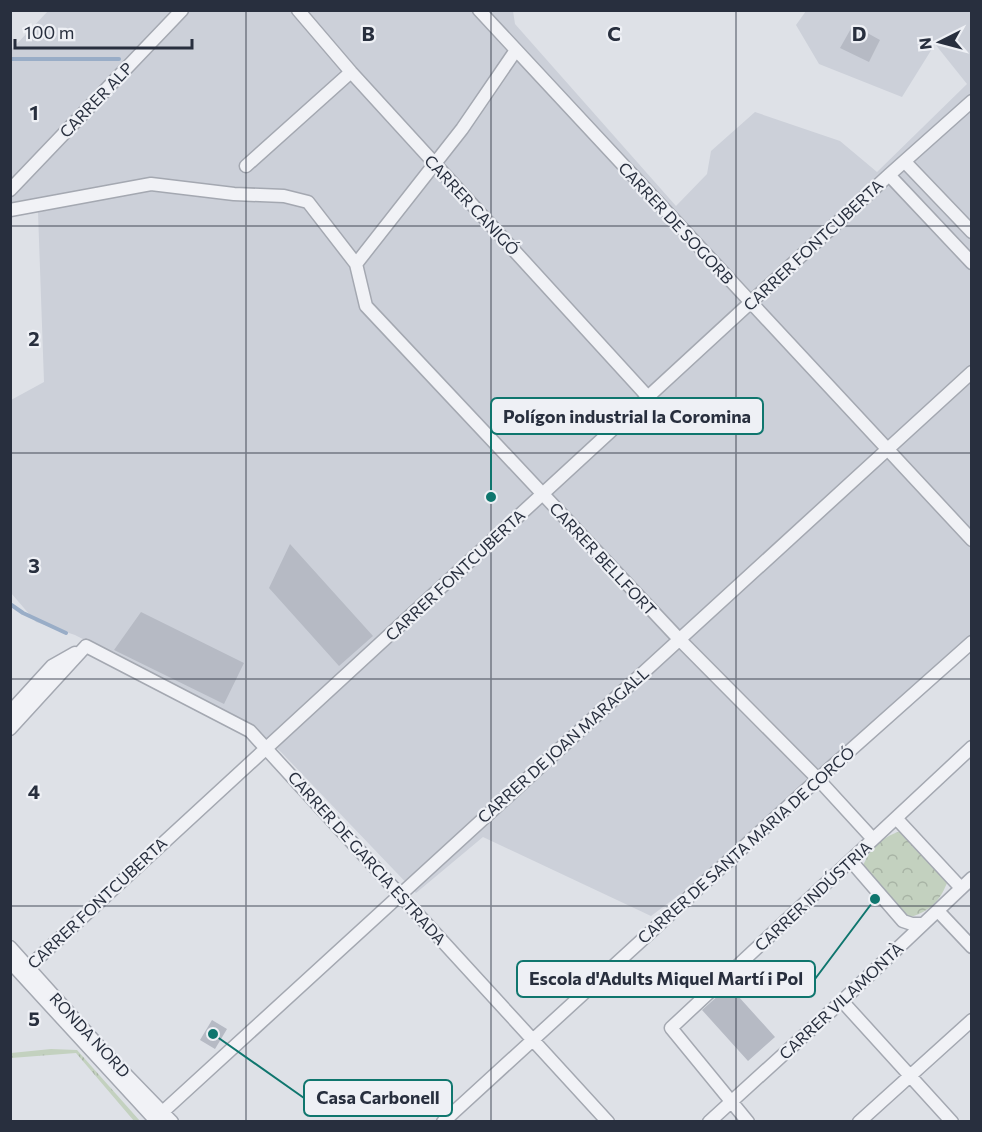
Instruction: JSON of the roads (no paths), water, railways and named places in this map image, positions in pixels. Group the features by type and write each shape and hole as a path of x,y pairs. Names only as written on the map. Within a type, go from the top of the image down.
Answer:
{"street":[{"name":"CARRER ALP","path":"10,190 182,10"},
{"name":"CARRER CANIGÓ","path":"298,10 433,163 648,397"},
{"name":"CARRER DE SOGORB","path":"479,10 972,540"},
{"path":"10,210 151,184 234,194 284,196 308,202 356,264 433,163 462,129 516,50"},
{"path":"246,166 351,72"},
{"name":"CARRER FONTCUBERTA","path":"24,970 972,101"},
{"path":"904,162 972,232"},
{"path":"889,175 972,264"},
{"name":"CARRER BELLFORT","path":"356,264 366,306 679,639 818,779 873,839"},
{"name":"CARRER DE JOAN MARAGALL","path":"158,1118 399,894 972,372"},
{"name":"CARRER DE SANTA MARIA DE CORCÓ","path":"442,1122 818,779 972,642"},
{"path":"10,712 52,666 86,646"},
{"path":"10,729 86,646"},
{"name":"CARRER DE GARCIA ESTRADA","path":"86,646 250,731 608,1122"},
{"name":"CARRER INDÚSTRIA","path":"730,1102 671,1028 972,747"},
{"path":"896,818 961,888"},
{"path":"850,861 903,921 923,924"},
{"name":"CARRER VILAMONTÀ","path":"709,1122 972,878"},
{"path":"938,911 972,947"},
{"name":"RONDA NORD","path":"10,947 24,970 158,1118 172,1122"},
{"name":"RONDA NORD","path":"10,962 24,970"},
{"path":"842,1000 952,1122"},
{"path":"859,1122 972,1020"},
{"path":"730,1102 748,1122"}],"waterway":[{"path":"10,59 119,59"},
{"path":"10,604 23,613 66,633"}],"place":[{"name":"Polígon industrial la Coromina","path":"491,497"},
{"name":"Escola d'Adults Miquel Martí i Pol","path":"875,899"},
{"name":"Casa Carbonell","path":"213,1034"}]}
